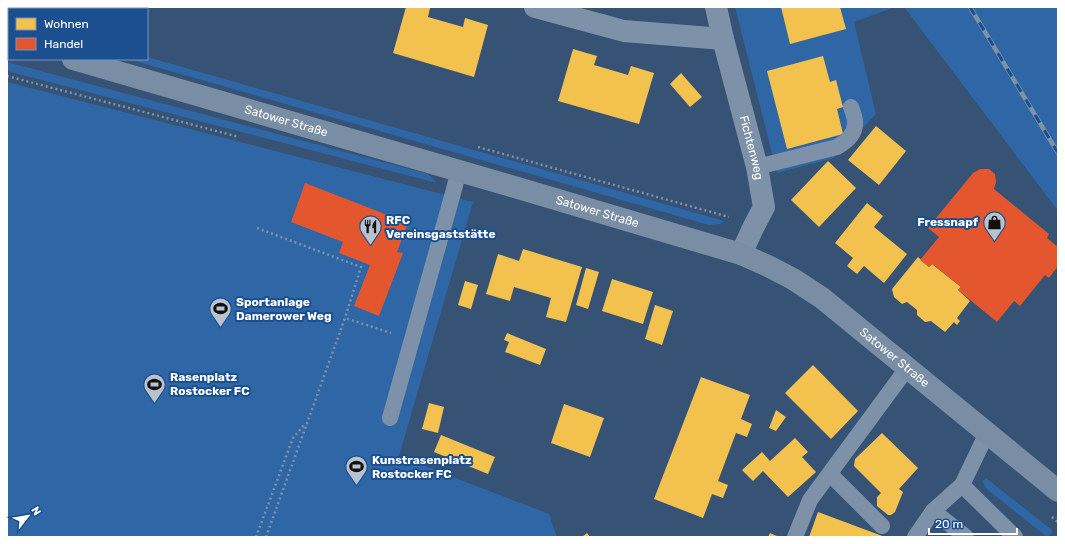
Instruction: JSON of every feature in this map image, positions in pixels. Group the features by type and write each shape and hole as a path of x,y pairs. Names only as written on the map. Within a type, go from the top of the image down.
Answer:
{"main road":[{"name":"Satower Straße","path":"76,60 459,170 741,254 793,279 822,298 1058,490"}],"street":[{"name":"Fichtenweg","path":"716,7 757,167 764,207 741,254"},
{"path":"543,8 624,31 723,39"}],"lane":[{"path":"757,167 844,144 851,137 856,124 851,106"},
{"path":"390,418 459,170"},
{"path":"795,537 810,500 908,368"},
{"path":"915,537 933,511 962,485 987,433"},
{"path":"830,474 882,526"},
{"path":"962,485 1015,537"},
{"path":"933,511 966,537"}],"path":[{"path":"7,76 240,137"},
{"path":"474,146 731,217"},
{"path":"257,228 361,267 345,318 266,537"},
{"path":"345,318 412,340"},
{"path":"256,537 293,438 307,422"},
{"path":"1047,512 1058,522"}],"shaded area":[{"path":"735,7 895,7 854,22 876,114 834,158 777,173"},
{"path":"904,7 1058,7 1058,211"},
{"path":"148,57 724,221 720,224 709,225 132,60 148,60"},
{"path":"7,62 428,174 437,183 7,71"},
{"name":"Sportanlage Damerower Weg","path":"7,82 473,202 399,456 549,514 557,537 7,537"},
{"path":"986,478 1052,530 1051,534 1047,537 988,490 983,481"}],"building: Wohnen":[{"path":"406,7 430,8 428,17 463,27 465,18 488,25 474,77 393,53"},
{"path":"781,7 840,7 846,29 790,44"},
{"path":"573,49 597,56 594,65 628,75 631,66 654,73 639,124 558,101"},
{"path":"823,56 830,82 836,80 843,107 837,109 843,134 787,149 767,71"},
{"path":"681,73 702,97 690,107 670,84"},
{"path":"876,126 906,151 879,185 848,160"},
{"path":"828,161 856,188 819,227 791,200"},
{"path":"867,203 883,216 874,227 907,254 884,283 864,266 857,274 847,266 853,258 835,243"},
{"path":"523,249 582,267 566,322 546,317 551,298 514,287 510,301 486,294 498,254 519,261"},
{"path":"918,257 929,267 932,264 961,287 958,290 970,301 957,318 960,321 957,325 954,322 945,332 931,321 925,322 917,315 917,310 907,302 902,304 894,297 892,289"},
{"path":"586,268 599,272 588,309 576,305"},
{"path":"612,279 653,292 643,324 602,311"},
{"path":"465,281 478,285 471,309 458,305"},
{"path":"655,305 673,311 662,345 645,339"},
{"path":"507,333 546,349 540,365 505,352 509,342 504,340"},
{"path":"813,365 858,411 831,439 785,393"},
{"path":"701,377 750,395 741,419 752,424 747,437 736,433 718,481 728,485 723,498 712,494 703,518 654,499"},
{"path":"429,403 444,407 438,433 422,429"},
{"path":"564,404 604,418 590,457 551,443"},
{"path":"776,410 786,417 776,431 769,428"},
{"path":"882,433 918,468 899,489 903,492 895,512 891,515 888,515 877,506 877,497 881,493 854,466 855,459"},
{"path":"441,435 495,457 488,474 434,452"},
{"path":"795,438 808,452 802,457 816,472 788,497 763,471 753,481 742,470 762,452 770,461"},
{"path":"818,512 885,537 809,537"},
{"path":"587,533 590,537 582,537"},
{"path":"770,533 779,537 768,537"}],"building: Handel":[{"name":"Fressnapf","path":"980,169 989,169 995,174 996,182 994,189 1049,234 1047,238 1058,247 1058,266 1049,278 1045,275 1020,306 1014,301 997,322 958,290 961,287 932,264 929,267 920,260 939,237 928,228 973,173"},
{"name":"RFC Vereinsgaststätte","path":"305,183 408,223 397,252 403,253 379,316 354,306 370,265 339,253 343,242 291,222"}],"railway":[{"path":"970,7 1058,153"}],"place":[{"name":"Fressnapf","path":"994,242"},
{"name":"RFC Vereinsgaststätte","path":"370,246"},
{"name":"Sportanlage Damerower Weg","path":"221,328"},
{"name":"Rasenplatz Rostocker FC","path":"154,404"},
{"name":"Kunstrasenplatz Rostocker FC","path":"357,486"}]}
